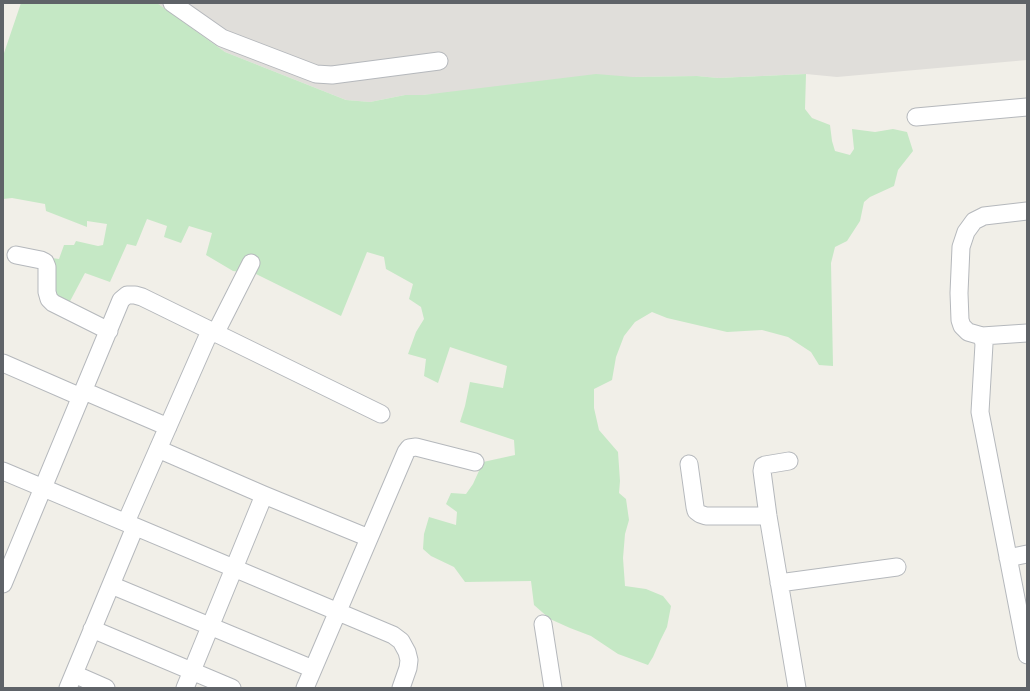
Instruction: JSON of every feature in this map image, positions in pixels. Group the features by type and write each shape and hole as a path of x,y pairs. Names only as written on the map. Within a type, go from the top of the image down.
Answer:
{"street":[{"path":"172,3 222,38 316,74 332,75 439,61"},
{"path":"916,117 1027,107"},
{"path":"1027,211 984,216 974,221 966,232 961,247 959,293 960,320 968,332 982,336 1027,333"},
{"path":"16,255 45,262 47,266 47,292 53,303 109,330"},
{"path":"106,688 71,681 111,585 130,524 158,449 212,333 251,263"},
{"path":"3,582 121,300 127,295 135,295 381,414"},
{"path":"982,336 984,344 980,412 1027,655"},
{"path":"3,363 168,427"},
{"path":"305,688 406,452 409,448 416,447 474,462"},
{"path":"158,449 369,538"},
{"path":"789,461 763,466 762,471 768,516 797,688"},
{"path":"689,464 695,507 696,511 700,514 706,516 768,516"},
{"path":"3,471 393,634 401,641 407,652 409,660 408,668 401,688"},
{"path":"185,688 264,495"},
{"path":"1008,558 1027,554"},
{"path":"779,583 897,567"},
{"path":"111,585 313,669"},
{"path":"543,624 553,688"},
{"path":"92,629 232,688"}],"shaded area":[{"path":"157,3 1027,3 1027,60 837,77 806,74 718,78 697,76 633,77 423,95 405,95 370,102 346,100 225,52"}],"green space":[{"path":"21,3 157,3 225,52 346,100 370,102 405,95 423,95 596,74 633,77 697,76 718,78 806,74 805,109 812,118 830,125 835,151 850,155 854,149 852,129 875,132 893,129 907,132 913,151 898,170 894,186 870,197 864,202 860,221 847,241 835,247 831,263 833,366 819,365 811,352 788,337 762,330 727,332 667,318 652,312 635,322 624,336 616,357 612,380 594,389 594,408 599,430 618,452 620,481 619,493 626,499 629,520 625,534 623,558 625,586 646,589 663,596 671,606 667,627 648,665 618,654 591,636 550,619 534,605 531,581 465,582 454,567 431,556 423,549 424,534 429,517 456,525 457,512 446,504 451,493 466,494 473,484 483,462 515,455 514,440 460,422 470,382 503,388 507,366 450,347 438,383 424,376 426,359 408,354 416,332 424,319 421,307 409,299 413,284 386,269 384,257 367,252 341,316 256,274 233,271 206,255 212,233 189,226 181,243 164,237 167,226 147,219 136,246 127,244 110,282 85,273 68,305 54,296 52,258 59,259 64,245 74,245 76,241 98,246 103,245 107,224 87,221 87,227 46,211 45,204 12,198 3,199 3,56"}]}
